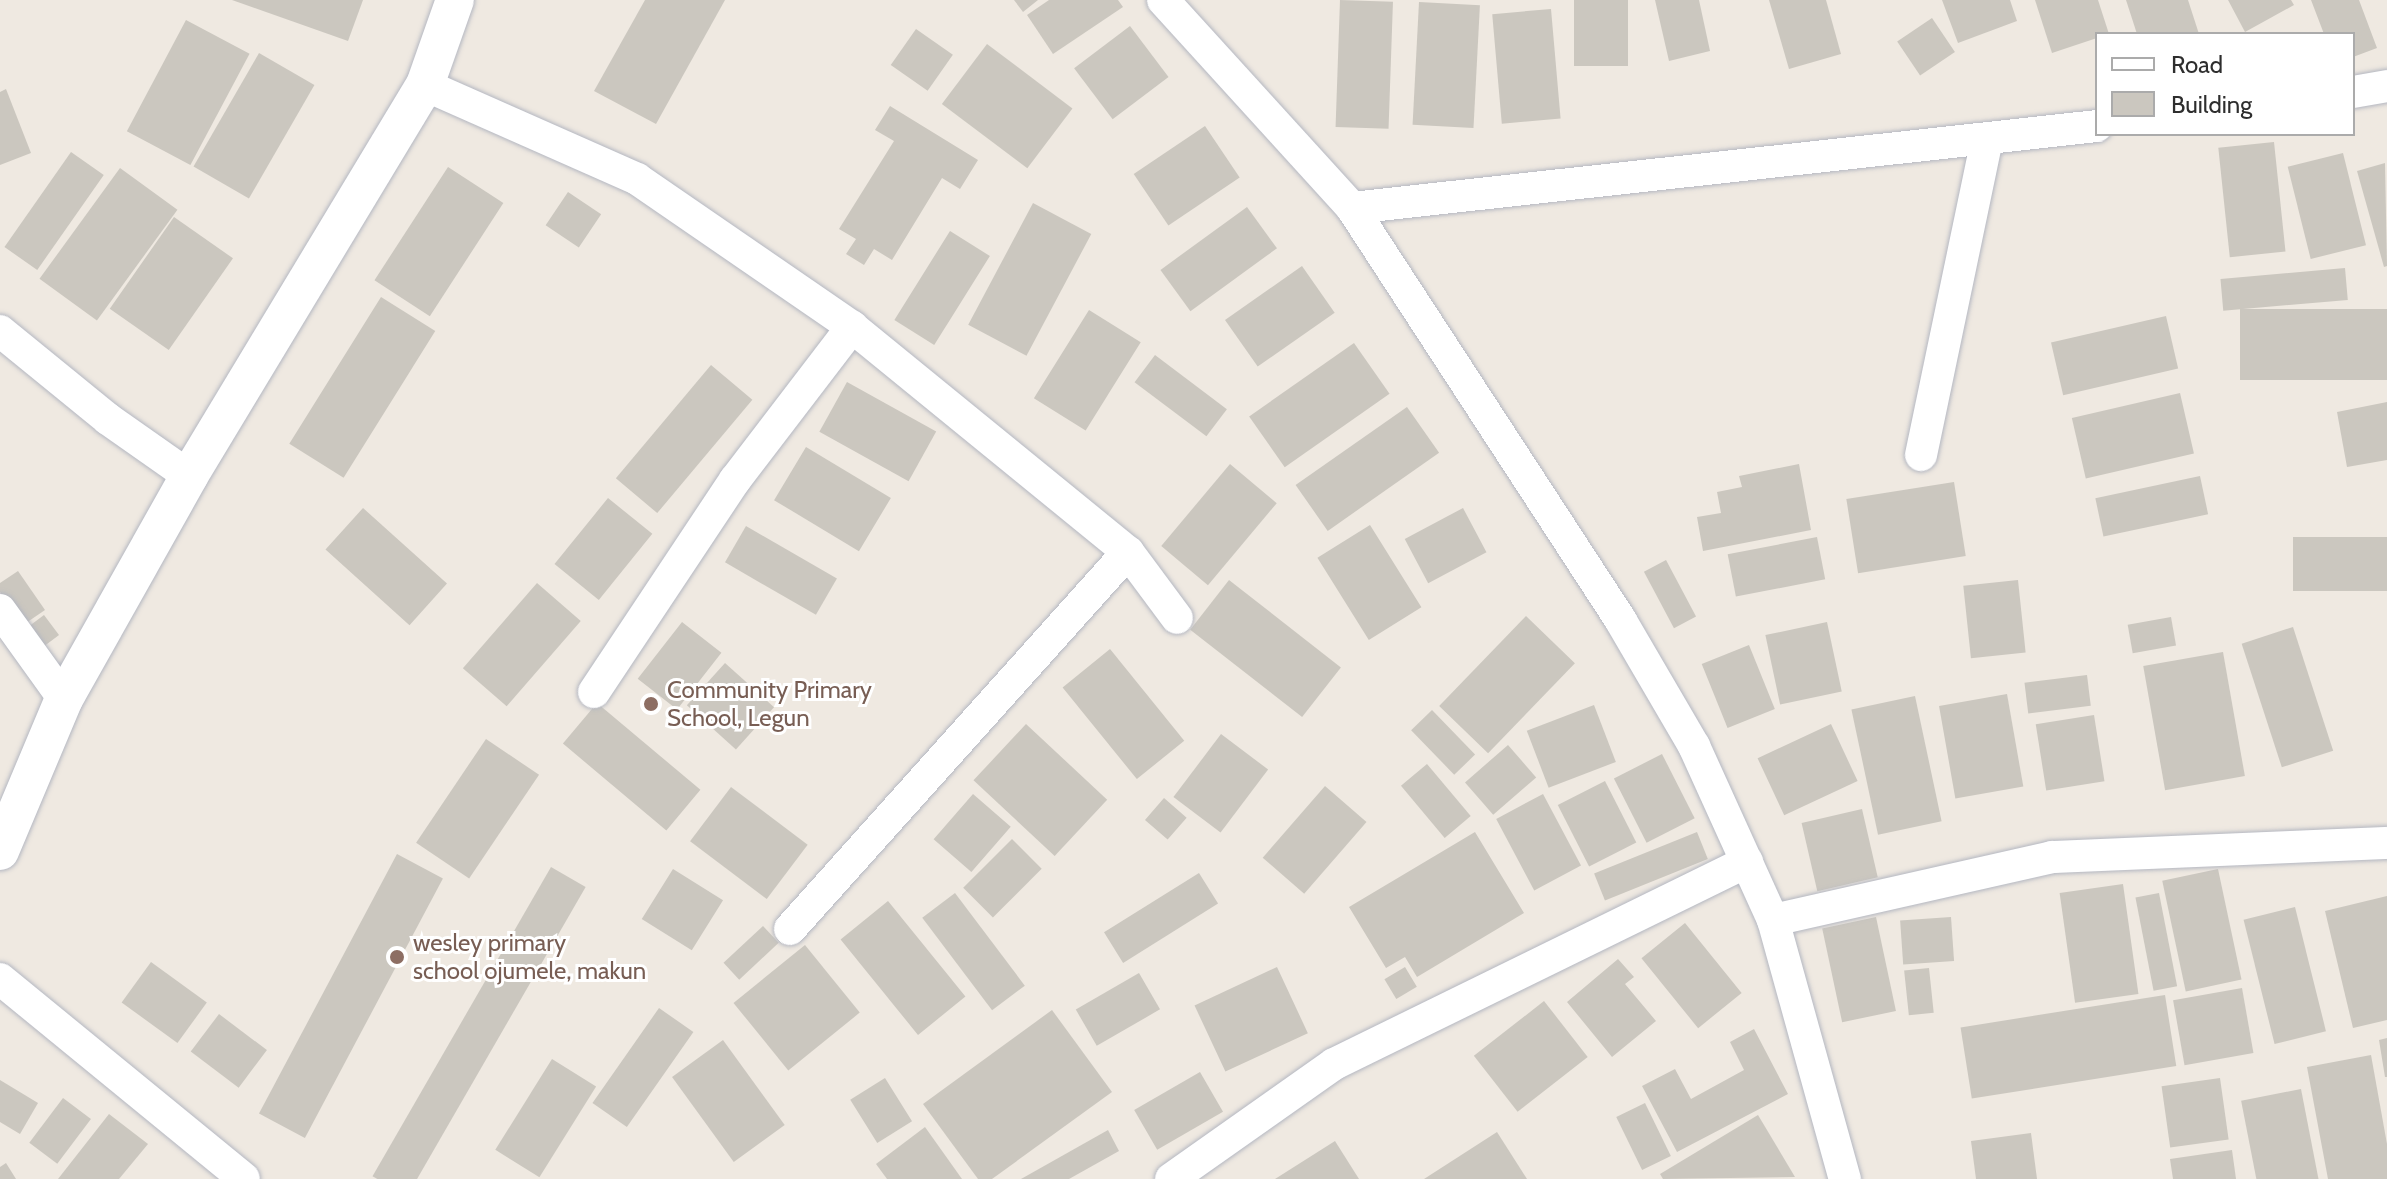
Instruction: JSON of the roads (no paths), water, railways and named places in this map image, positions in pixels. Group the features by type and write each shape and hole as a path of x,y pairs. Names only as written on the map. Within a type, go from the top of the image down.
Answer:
{"street":[{"path":"0,851 64,699 189,476 425,85 455,0"},
{"path":"1163,0 1352,208 1621,621 1694,746 1773,920 1845,1179"},
{"path":"425,85 637,179 852,327 1128,552 1177,618"},
{"path":"2355,92 2387,86"},
{"path":"1352,208 2095,126"},
{"path":"1921,455 1987,139"},
{"path":"594,692 735,480 852,327"},
{"path":"0,331 108,419 189,476"},
{"path":"790,929 1128,552"},
{"path":"0,610 64,699"},
{"path":"1773,920 2052,857 2387,843"},
{"path":"1171,1179 1334,1064 1747,862"},
{"path":"0,979 244,1179"}],"place":[{"name":"Community Primary School, Legun","path":"651,704"},
{"name":"wesley primary school ojumele, makun","path":"397,957"}]}
